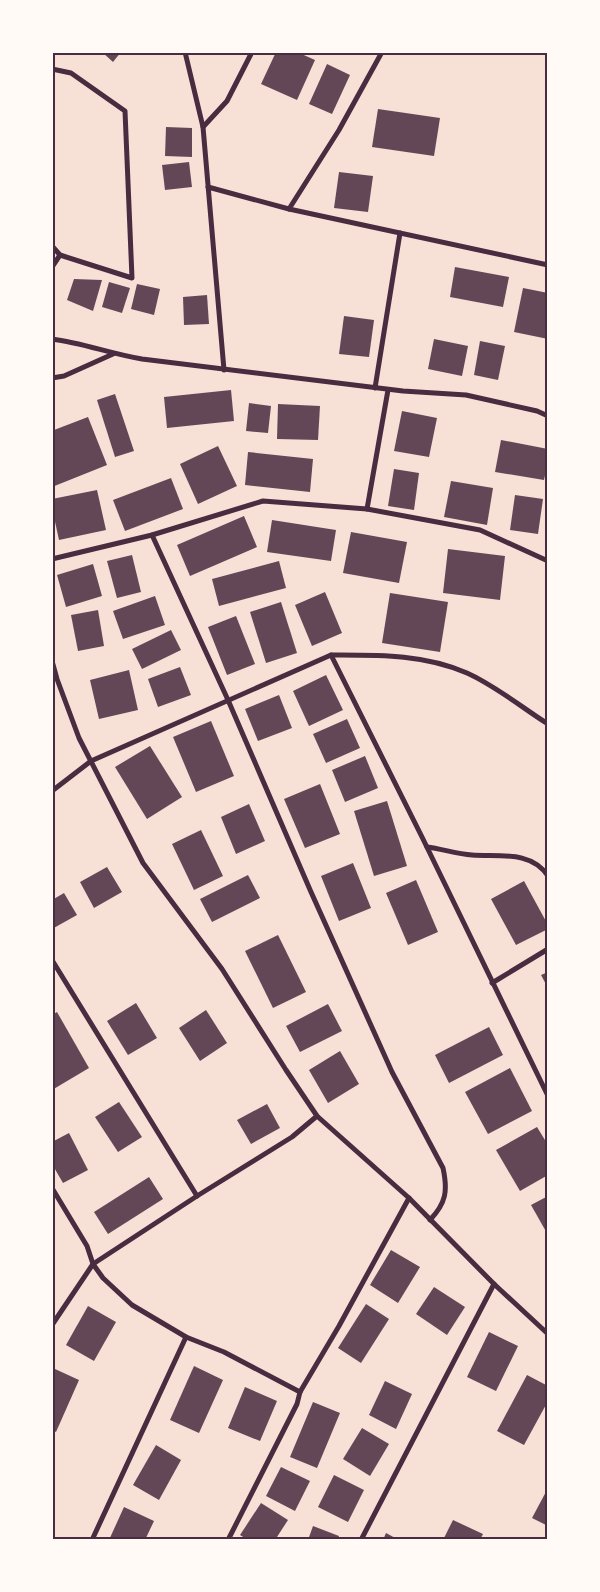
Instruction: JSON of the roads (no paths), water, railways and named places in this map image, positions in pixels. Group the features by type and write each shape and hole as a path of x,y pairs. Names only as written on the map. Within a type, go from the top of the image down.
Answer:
{"street":[{"path":"186,52 203,127 224,370"},
{"path":"203,127 227,101 252,52"},
{"path":"288,209 339,130 382,52"},
{"path":"52,69 71,73 125,111 132,278 60,255 52,246"},
{"path":"208,187 288,209 548,265"},
{"path":"375,388 400,233"},
{"path":"52,267 60,255"},
{"path":"52,339 85,344 113,354 224,370 388,390 466,395 537,411 548,416"},
{"path":"52,378 64,376 113,354"},
{"path":"367,509 388,390"},
{"path":"52,559 152,535 263,502 367,509 480,530 548,561"},
{"path":"152,535 228,700 311,892 392,1072 443,1168 446,1184 444,1199 436,1214 430,1220"},
{"path":"331,655 548,1096"},
{"path":"52,791 91,761 331,655 402,656 419,658 452,667 482,681 548,724"},
{"path":"52,661 79,738 143,863 222,968 317,1116 409,1198 494,1284 548,1334"},
{"path":"426,847 472,855 511,855 520,857 538,866 548,876"},
{"path":"492,983 548,949"},
{"path":"52,960 197,1196"},
{"path":"52,1325 94,1264 197,1196 292,1137 317,1116"},
{"path":"52,1188 87,1246 94,1264 103,1278 132,1305 186,1338 224,1352 300,1392"},
{"path":"228,1540 297,1404 300,1392 339,1326 409,1198"},
{"path":"360,1540 494,1284"},
{"path":"92,1540 186,1338"}]}
